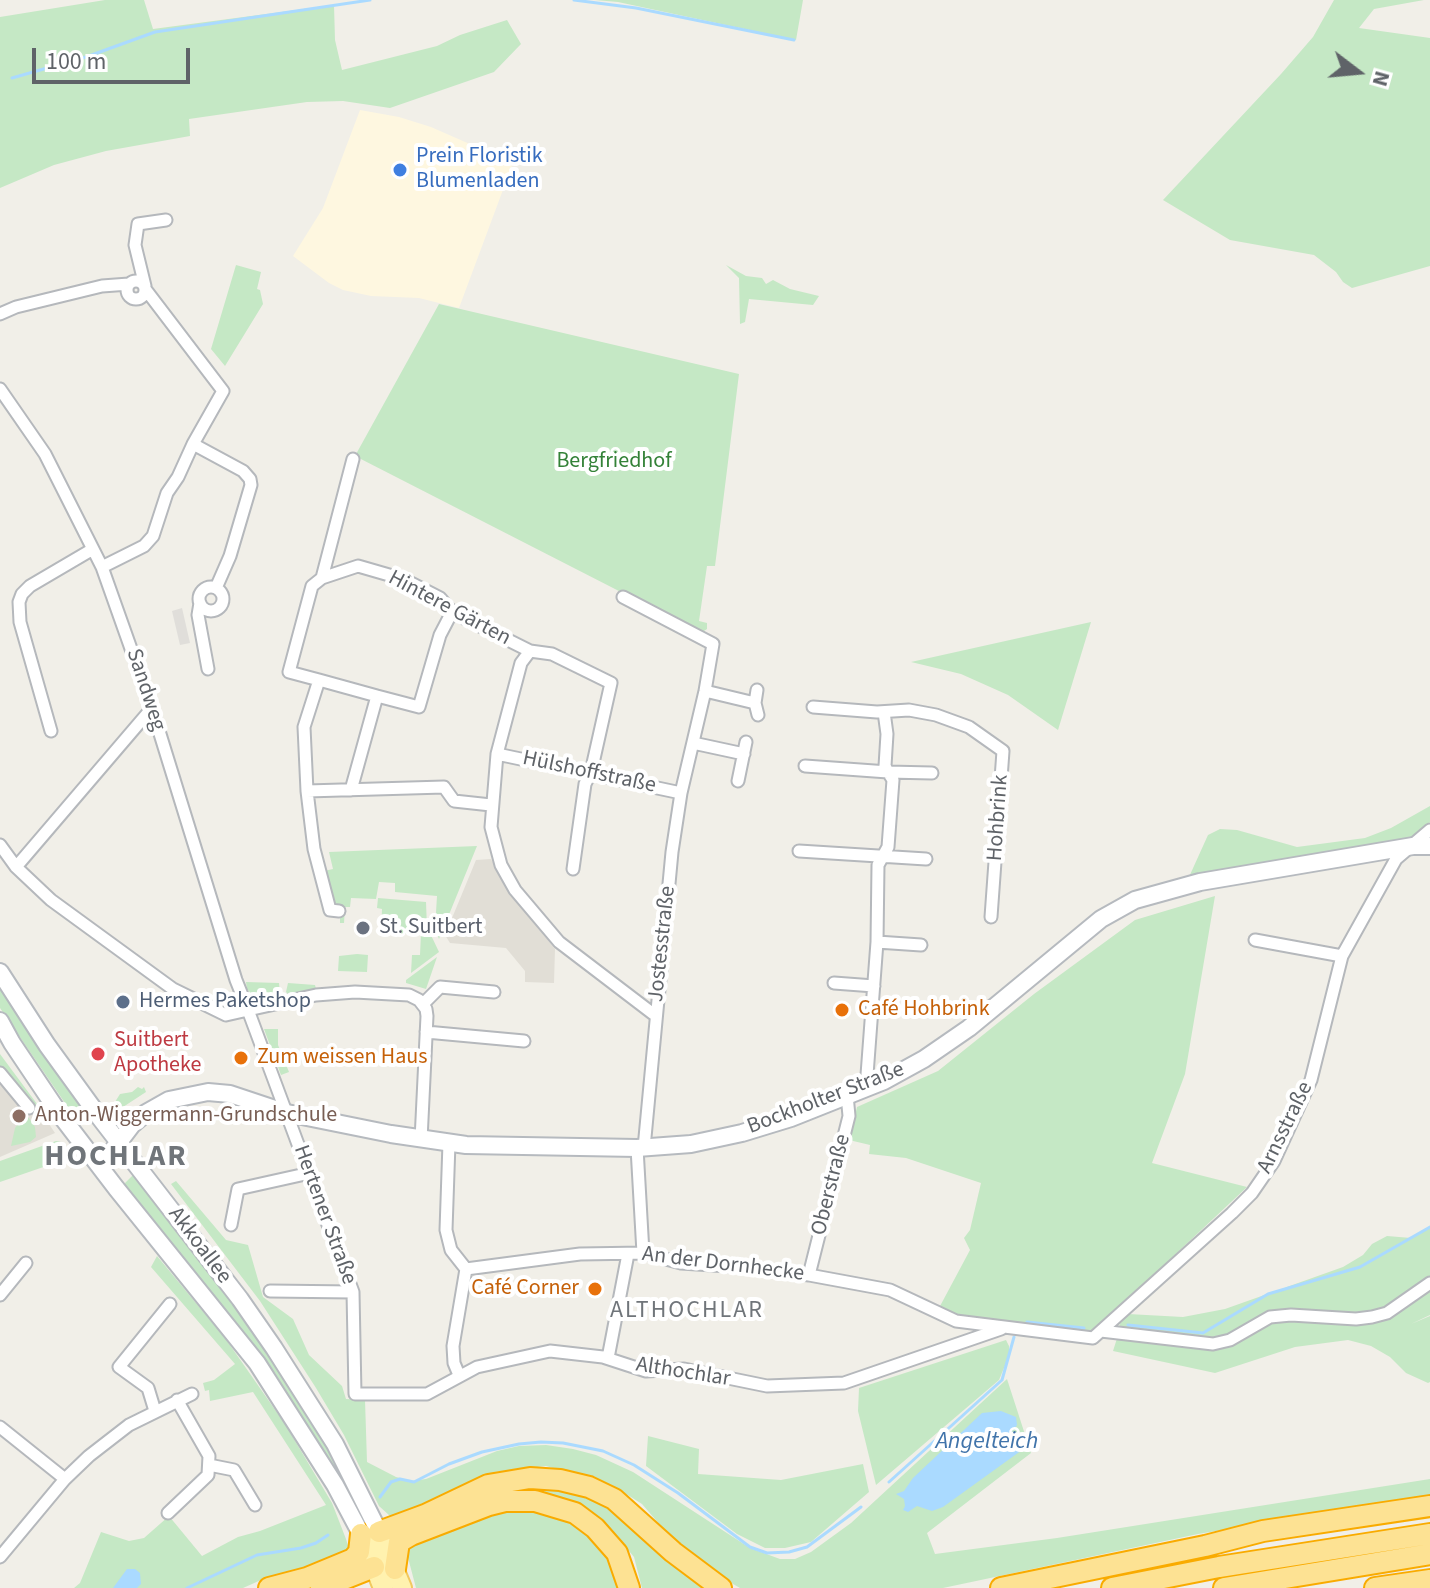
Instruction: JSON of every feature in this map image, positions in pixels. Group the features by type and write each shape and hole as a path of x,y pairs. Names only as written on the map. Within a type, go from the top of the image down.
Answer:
{"highway":[{"path":"269,1588 307,1578 353,1559 370,1533 425,1515 488,1485 530,1478 560,1480 589,1487 614,1499 673,1552 721,1588"},
{"path":"399,1579 399,1542 411,1535 489,1505 535,1501 575,1513 595,1528 617,1553 629,1588"},
{"path":"1001,1588 1263,1531 1430,1506"},
{"path":"1300,1554 1338,1539 1430,1520"},
{"path":"1112,1588 1219,1567 1430,1534"},
{"path":"1224,1588 1430,1554"},
{"path":"321,1588 374,1567"},
{"path":"1375,1588 1430,1580"}],"main road":[{"path":"370,1533 374,1567 383,1588"},
{"path":"370,1533 399,1579"}],"street":[{"path":"145,288 135,245 138,224 166,220"},
{"path":"0,314 16,307 102,286 138,281 223,391 167,493 153,536 144,546 102,567"},
{"name":"Sandweg","path":"0,389 45,454 102,567 152,708 248,1010"},
{"path":"193,444 243,471 251,485 230,556 216,588"},
{"path":"353,459 322,578 312,586 289,672 419,707 440,635 452,612"},
{"path":"51,731 20,622 19,602 30,586 93,549"},
{"name":"Hintere Gärten","path":"322,578 358,566 403,579 440,598 452,612 530,651 552,654 611,683 591,772"},
{"path":"200,603 210,611 221,605 221,592 216,588 205,588 201,592 198,615 208,669"},
{"name":"Jostesstraße","path":"623,597 713,644 681,793 672,852 641,1148 643,1253"},
{"path":"530,651 521,663 497,754 491,805 495,847 501,865 515,890 559,942 656,1016"},
{"path":"319,680 304,727 307,791 314,849 330,910 339,911"},
{"path":"705,691 756,709 757,690"},
{"path":"351,790 377,696"},
{"name":"Hohbrink","path":"813,707 884,712 909,710 936,715 969,727 1003,751 991,917"},
{"path":"16,867 152,708"},
{"path":"866,1088 877,942 878,865 888,847 893,780 885,766 887,734 884,712"},
{"path":"693,743 745,748 738,781"},
{"name":"Hülshoffstraße","path":"497,754 681,793"},
{"path":"805,766 932,773"},
{"path":"573,869 585,784 591,772"},
{"path":"307,791 444,787 454,801 491,805"},
{"name":"Arnsstraße","path":"1101,1331 1232,1213 1252,1193 1274,1161 1311,1080 1342,956 1396,859 1422,846 1430,830"},
{"path":"0,845 16,867 51,900 173,989 226,1015 316,995 355,992 409,995 423,1004 426,1009 426,1032 421,1140"},
{"name":"Bockholter Straße","path":"120,1140 132,1125 169,1100 208,1092 230,1094 287,1113 449,1143 534,1148 641,1148 691,1144 742,1133 791,1118 899,1074 969,1028 1101,919 1135,900 1200,882 1422,846"},
{"path":"799,851 926,859"},
{"path":"1255,940 1342,956"},
{"path":"877,942 921,945"},
{"name":"Akkoallee","path":"0,972 47,1045 100,1118 120,1140 274,1348 335,1444 370,1533"},
{"path":"834,983 874,986"},
{"path":"423,1004 440,987 494,992"},
{"name":"Hertener Straße","path":"248,1010 353,1292 355,1394 362,1394"},
{"name":"Akkoallee","path":"0,1021 61,1116 257,1363 335,1485 370,1533"},
{"path":"426,1032 524,1041"},
{"path":"0,1073 29,1108"},
{"name":"Oberstraße","path":"809,1275 849,1116 847,1095"},
{"path":"100,1167 120,1140"},
{"path":"449,1143 446,1230 451,1250 466,1269 453,1346 454,1363 459,1375"},
{"path":"231,1225 238,1189 310,1173"},
{"name":"An der Dornhecke","path":"466,1269 530,1263 580,1254 643,1253 681,1263 809,1275 890,1290 956,1321 1093,1338 1101,1331 1213,1344 1230,1340 1270,1317 1291,1315 1356,1319 1387,1313 1430,1283"},
{"path":"608,1358 628,1254"},
{"path":"0,1295 26,1263"},
{"path":"270,1291 353,1292"},
{"path":"155,1411 148,1388 119,1367 170,1304"},
{"name":"Althochlar","path":"362,1394 427,1394 477,1367 550,1351 579,1352 608,1358 646,1371 684,1369 767,1386 844,1383 1006,1328"},
{"path":"0,1557 65,1479 111,1437 192,1394"},
{"path":"168,1513 208,1475 209,1465 209,1456 177,1400"},
{"path":"0,1427 65,1479"},
{"path":"209,1465 234,1470 255,1505"}],"shaded area":[{"path":"360,110 431,127 513,163 459,308 419,298 371,296 343,290 293,256 323,208"},
{"path":"182,608 190,643 180,645 172,611"},
{"path":"491,859 509,892 555,949 554,983 525,982 525,971 506,948 450,943 445,935 476,860"},
{"name":"Anton-Wiggermann-Grundschule","path":"0,1079 29,1112 47,1121 55,1133 0,1157"}],"green space":[{"path":"105,0 144,0 153,29 334,5 335,40 342,70 437,46 507,20 521,44 494,72 390,108 343,101 307,102 189,119 190,136 106,151 54,165 0,188 0,17"},
{"path":"595,0 803,0 796,40 618,2"},
{"path":"1334,0 1424,0 1374,9 1359,28 1430,38 1430,266 1352,288 1314,255 1230,240 1163,200 1313,37"},
{"path":"236,265 261,272 257,289 260,290 263,304 225,366 211,349"},
{"path":"726,265 746,276 762,278 766,284 773,280 790,289 819,296 813,305 749,299 745,322 740,324 739,278"},
{"name":"Bergfriedhof","path":"439,304 739,374 715,566 707,566 699,621 707,623 707,629 701,633 355,456"},
{"path":"1091,622 1058,730 1008,695 961,674 911,662"},
{"path":"1430,806 1430,822 1408,841 1189,877 1208,835 1220,829 1237,830 1297,847 1365,838 1391,828"},
{"path":"477,846 439,939 435,929 437,896 395,892 395,883 379,882 376,899 351,898 350,907 345,907 344,923 340,923 340,909 333,908 324,871 333,869 329,852"},
{"path":"1215,896 1185,1074 1152,1163 1247,1187 1096,1329 1087,1333 952,1316 939,1308 970,1250 964,1238 970,1230 981,1183 906,1158 869,1154 870,1145 849,1140 857,1107 938,1071 1034,994 1135,920"},
{"path":"378,898 426,902 427,928 410,928 410,934 381,933 382,909 377,908"},
{"path":"421,933 430,933 439,952 411,973 412,955 420,955"},
{"path":"368,955 367,972 338,971 339,956"},
{"path":"437,957 426,989 406,983 406,980"},
{"path":"0,979 94,1116 80,1125 0,1008"},
{"path":"246,982 279,983 280,993 274,998 255,998 247,989"},
{"path":"288,983 315,985 316,989 289,995 286,992"},
{"path":"264,1029 278,1029 278,1045 289,1072 281,1075"},
{"path":"0,1054 40,1108 30,1107 0,1067"},
{"path":"144,1087 146,1092 123,1107 115,1102 120,1094 132,1092"},
{"path":"26,1114 35,1127 36,1137 30,1142 11,1146 15,1128"},
{"path":"56,1141 61,1142 64,1148 64,1162 0,1182 0,1161"},
{"path":"133,1175 251,1326 297,1391 350,1485 394,1588 390,1588 338,1475 275,1373 122,1186"},
{"path":"176,1181 226,1240 248,1245 263,1297 293,1319 309,1355 342,1386 346,1399 365,1400 367,1462 396,1477 412,1481 426,1479 497,1451 519,1446 546,1445 573,1449 596,1455 633,1472 750,1548 780,1559 795,1559 811,1552 851,1523 1007,1379 1031,1453 927,1533 935,1554 1057,1538 1430,1479 1430,1496 1198,1534 943,1588 740,1588 707,1569 667,1533 642,1504 612,1485 546,1466 495,1472 397,1517 390,1516 379,1506 344,1435 316,1388 260,1301 171,1184"},
{"path":"1430,1226 1430,1315 1411,1324 1430,1316 1428,1383 1406,1373 1390,1357 1371,1346 1348,1340 1295,1347 1215,1373 1113,1351 1120,1329 1119,1319 1128,1314 1183,1317 1225,1309 1343,1267 1387,1236 1411,1238"},
{"path":"157,1256 225,1338 285,1424 332,1503 349,1549 345,1557 299,1572 270,1576 243,1588 74,1588 80,1583 101,1532 129,1541 144,1538 169,1516 202,1556 238,1537 326,1505 253,1392 210,1401 209,1390 205,1391 203,1383 214,1380 235,1364 151,1267"},
{"path":"1006,1340 1009,1356 999,1380 876,1485 858,1411 859,1388"},
{"path":"648,1436 699,1449 698,1474 781,1480 863,1464 869,1492 811,1542 785,1548 765,1548 737,1534 646,1466"},
{"path":"528,1481 592,1493 706,1588 642,1588 634,1557 604,1521 555,1496 530,1492 443,1511"},
{"path":"520,1506 553,1510 604,1544 621,1588 416,1588 406,1550 410,1544 486,1512"}],"water":[{"name":"Angelteich","path":"1001,1411 1016,1417 1017,1425 1012,1431 1022,1450 943,1507 932,1511 917,1506 908,1512 903,1510 904,1499 896,1494 904,1491 913,1478 982,1413"},
{"path":"127,1569 140,1573 141,1584 137,1588 113,1588"}],"waterway":[{"path":"12,78 86,57 155,32 370,0"},
{"path":"574,0 636,8 794,40"},
{"path":"1128,1325 1203,1333 1268,1294 1360,1267 1430,1227"},
{"path":"1027,1322 1084,1328"},
{"path":"889,1482 1002,1380 1014,1337"},
{"path":"380,1497 391,1482 400,1479 414,1482 482,1452 541,1442 603,1451 634,1465 678,1493 750,1547 767,1553 807,1547 861,1507"},
{"path":"187,1588 257,1555 301,1548 328,1535"}],"place":[{"name":"Prein Floristik Blumenladen","path":"400,170"},
{"name":"St. Suitbert","path":"363,928"},
{"name":"Hermes Paketshop","path":"123,1002"},
{"name":"Café Hohbrink","path":"842,1010"},
{"name":"Suitbert Apotheke","path":"98,1054"},
{"name":"Zum weissen Haus","path":"241,1058"},
{"name":"Anton-Wiggermann-Grundschule","path":"19,1116"},
{"name":"Café Corner","path":"595,1289"}],"district":[{"name":"HOCHLAR","path":"116,1158"},
{"name":"ALTHOCHLAR","path":"687,1312"}]}
